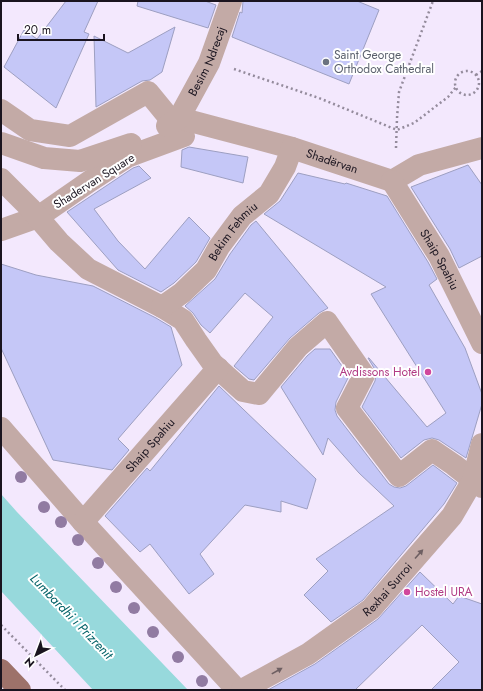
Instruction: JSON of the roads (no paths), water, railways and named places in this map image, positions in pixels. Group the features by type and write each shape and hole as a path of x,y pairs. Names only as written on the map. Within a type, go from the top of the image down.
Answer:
{"main road":[{"path":"1,670 20,690"}],"street":[{"name":"Besim Ndrecaj","path":"176,120 209,64 231,1"},
{"name":"Shadervan Square","path":"1,110 30,130 70,136 148,92 176,120 184,136 127,157 38,217 1,230"},
{"path":"1,143 44,158 80,161 113,151 149,137 176,120"},
{"name":"Shadërvan","path":"176,120 292,148 392,181"},
{"name":"Bekim Fehmiu","path":"162,307 182,293 206,270 219,247 242,216 270,194 285,167 292,148"},
{"path":"392,181 418,165 482,148"},
{"path":"1,179 38,217 59,242 88,269 162,307 183,320 213,364 243,391 259,394 298,347 327,322 364,375 347,408 399,476 432,450 478,483"},
{"name":"Shaip Spahiu","path":"392,181 439,256 482,342"},
{"name":"Shaip Spahiu","path":"83,522 218,368"},
{"path":"1,428 83,522 237,690"},
{"name":"Rexhai Surroi","path":"242,690 308,654 371,608 452,516 478,483 482,444"}],"water":[{"name":"Lumbardhi i Prizrenit","path":"1,494 188,690 93,690 1,591"}],"place":[{"name":"Saint George Orthodox Cathedral","path":"326,62"},
{"name":"Avdissons Hotel","path":"428,372"},
{"name":"Hostel URA","path":"407,592"}]}
